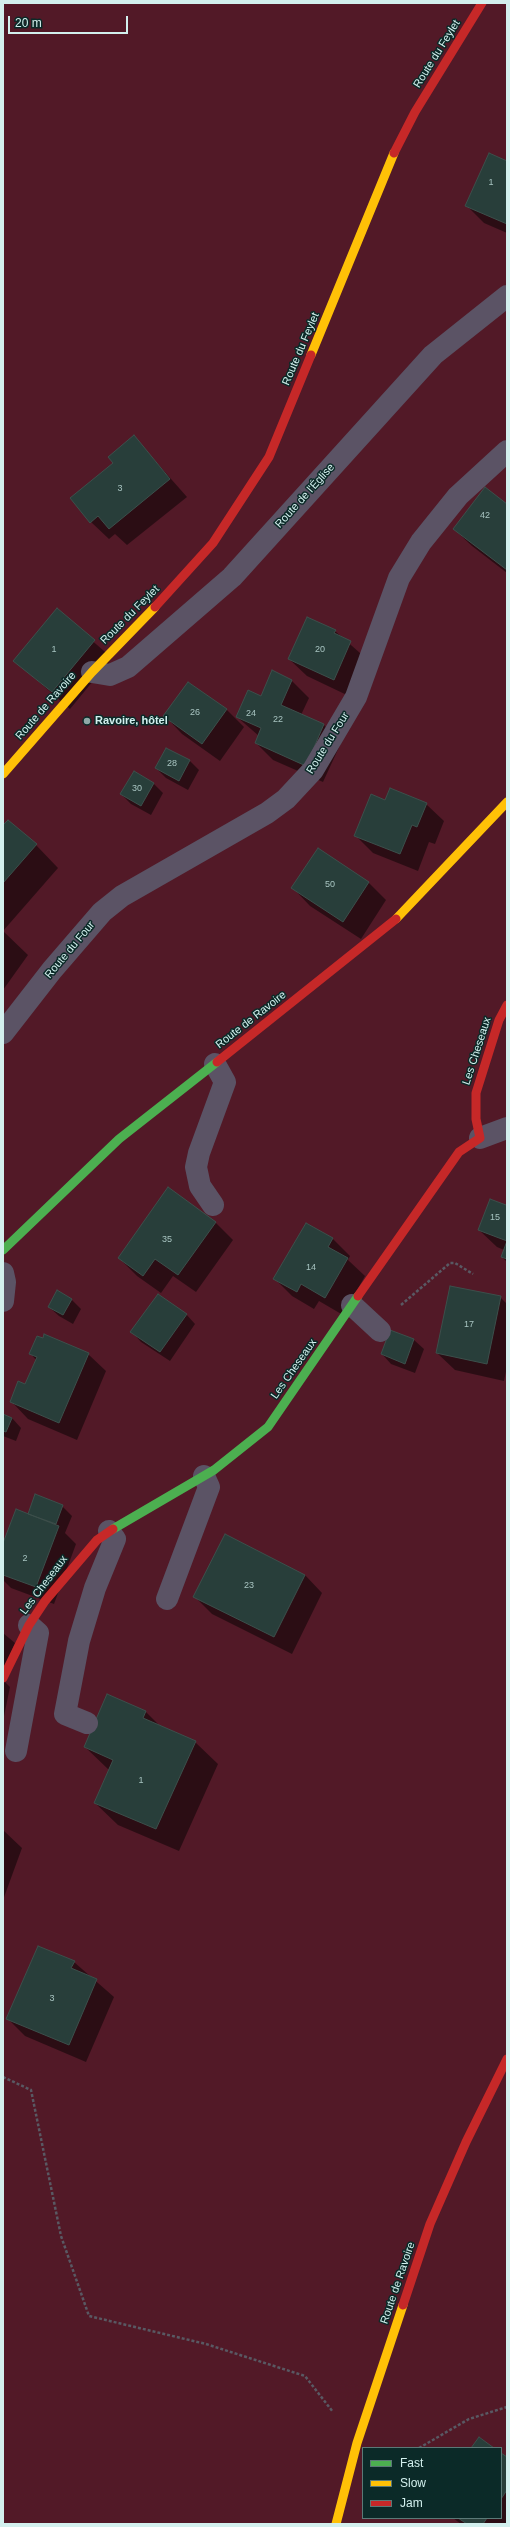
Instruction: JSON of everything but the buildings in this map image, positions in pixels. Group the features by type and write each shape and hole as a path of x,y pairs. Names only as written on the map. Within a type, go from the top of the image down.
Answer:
{"street":[{"name":"Route du Feylet","path":"92,672 143,617 170,593 212,543 269,457 395,150 415,112 482,3"},
{"name":"Route de l'Église","path":"92,672 110,675 128,667 232,577 433,355 507,296"},
{"name":"Route du Four","path":"3,1034 52,970 102,912 122,896 267,813 286,799 313,770 356,697 399,578 420,542 458,496 507,451"},
{"name":"Route de Ravoire","path":"3,774 92,672"},
{"name":"Route de Ravoire","path":"3,1250 119,1139 388,928 507,802"},
{"name":"Les Cheseaux","path":"3,1678 29,1625 65,1574 83,1554 109,1531 204,1476 268,1427 459,1152 480,1138 476,1119 476,1093 498,1020 507,1005"},
{"path":"213,1205 200,1186 196,1167 199,1153 225,1082 215,1064"},
{"path":"480,1138 507,1128"},
{"path":"3,1273 5,1282 3,1301"},
{"path":"358,1298 380,1331"},
{"path":"168,1599 209,1487 204,1476"},
{"path":"87,1723 65,1714 79,1641 95,1588 114,1539 109,1531"},
{"path":"16,1751 38,1633 29,1625"},
{"name":"Route de Ravoire","path":"336,2524 357,2443 430,2224 466,2142 507,2060"}],"path":[{"path":"358,1298 392,1310 398,1308 450,1263 455,1263 474,1274"},
{"path":"3,2077 31,2090 61,2236 89,2316 206,2344 305,2376 357,2443"},
{"path":"421,2447 469,2419 507,2407"}],"shaded area":[{"path":"3,3 507,3 507,2524 3,2524"}],"traffic: fast":[{"path":"3,1250 119,1139 217,1062"},
{"path":"113,1529 214,1470 268,1427 358,1296"}],"traffic: slow":[{"path":"311,355 394,153"},
{"path":"3,774 92,672 155,607"},
{"path":"396,919 507,802"},
{"path":"336,2524 357,2443 403,2305"}],"traffic: jam":[{"path":"394,153 415,112 482,3"},
{"path":"155,607 213,543 269,457 311,355"},
{"path":"217,1062 396,919"},
{"path":"358,1296 459,1152 480,1138 476,1119 476,1093 499,1020 507,1005"},
{"path":"3,1678 29,1625 45,1601 97,1540 113,1529"},
{"path":"403,2305 430,2224 466,2142 507,2059"}],"place":[{"name":"Ravoire, hôtel","path":"87,721"}]}
